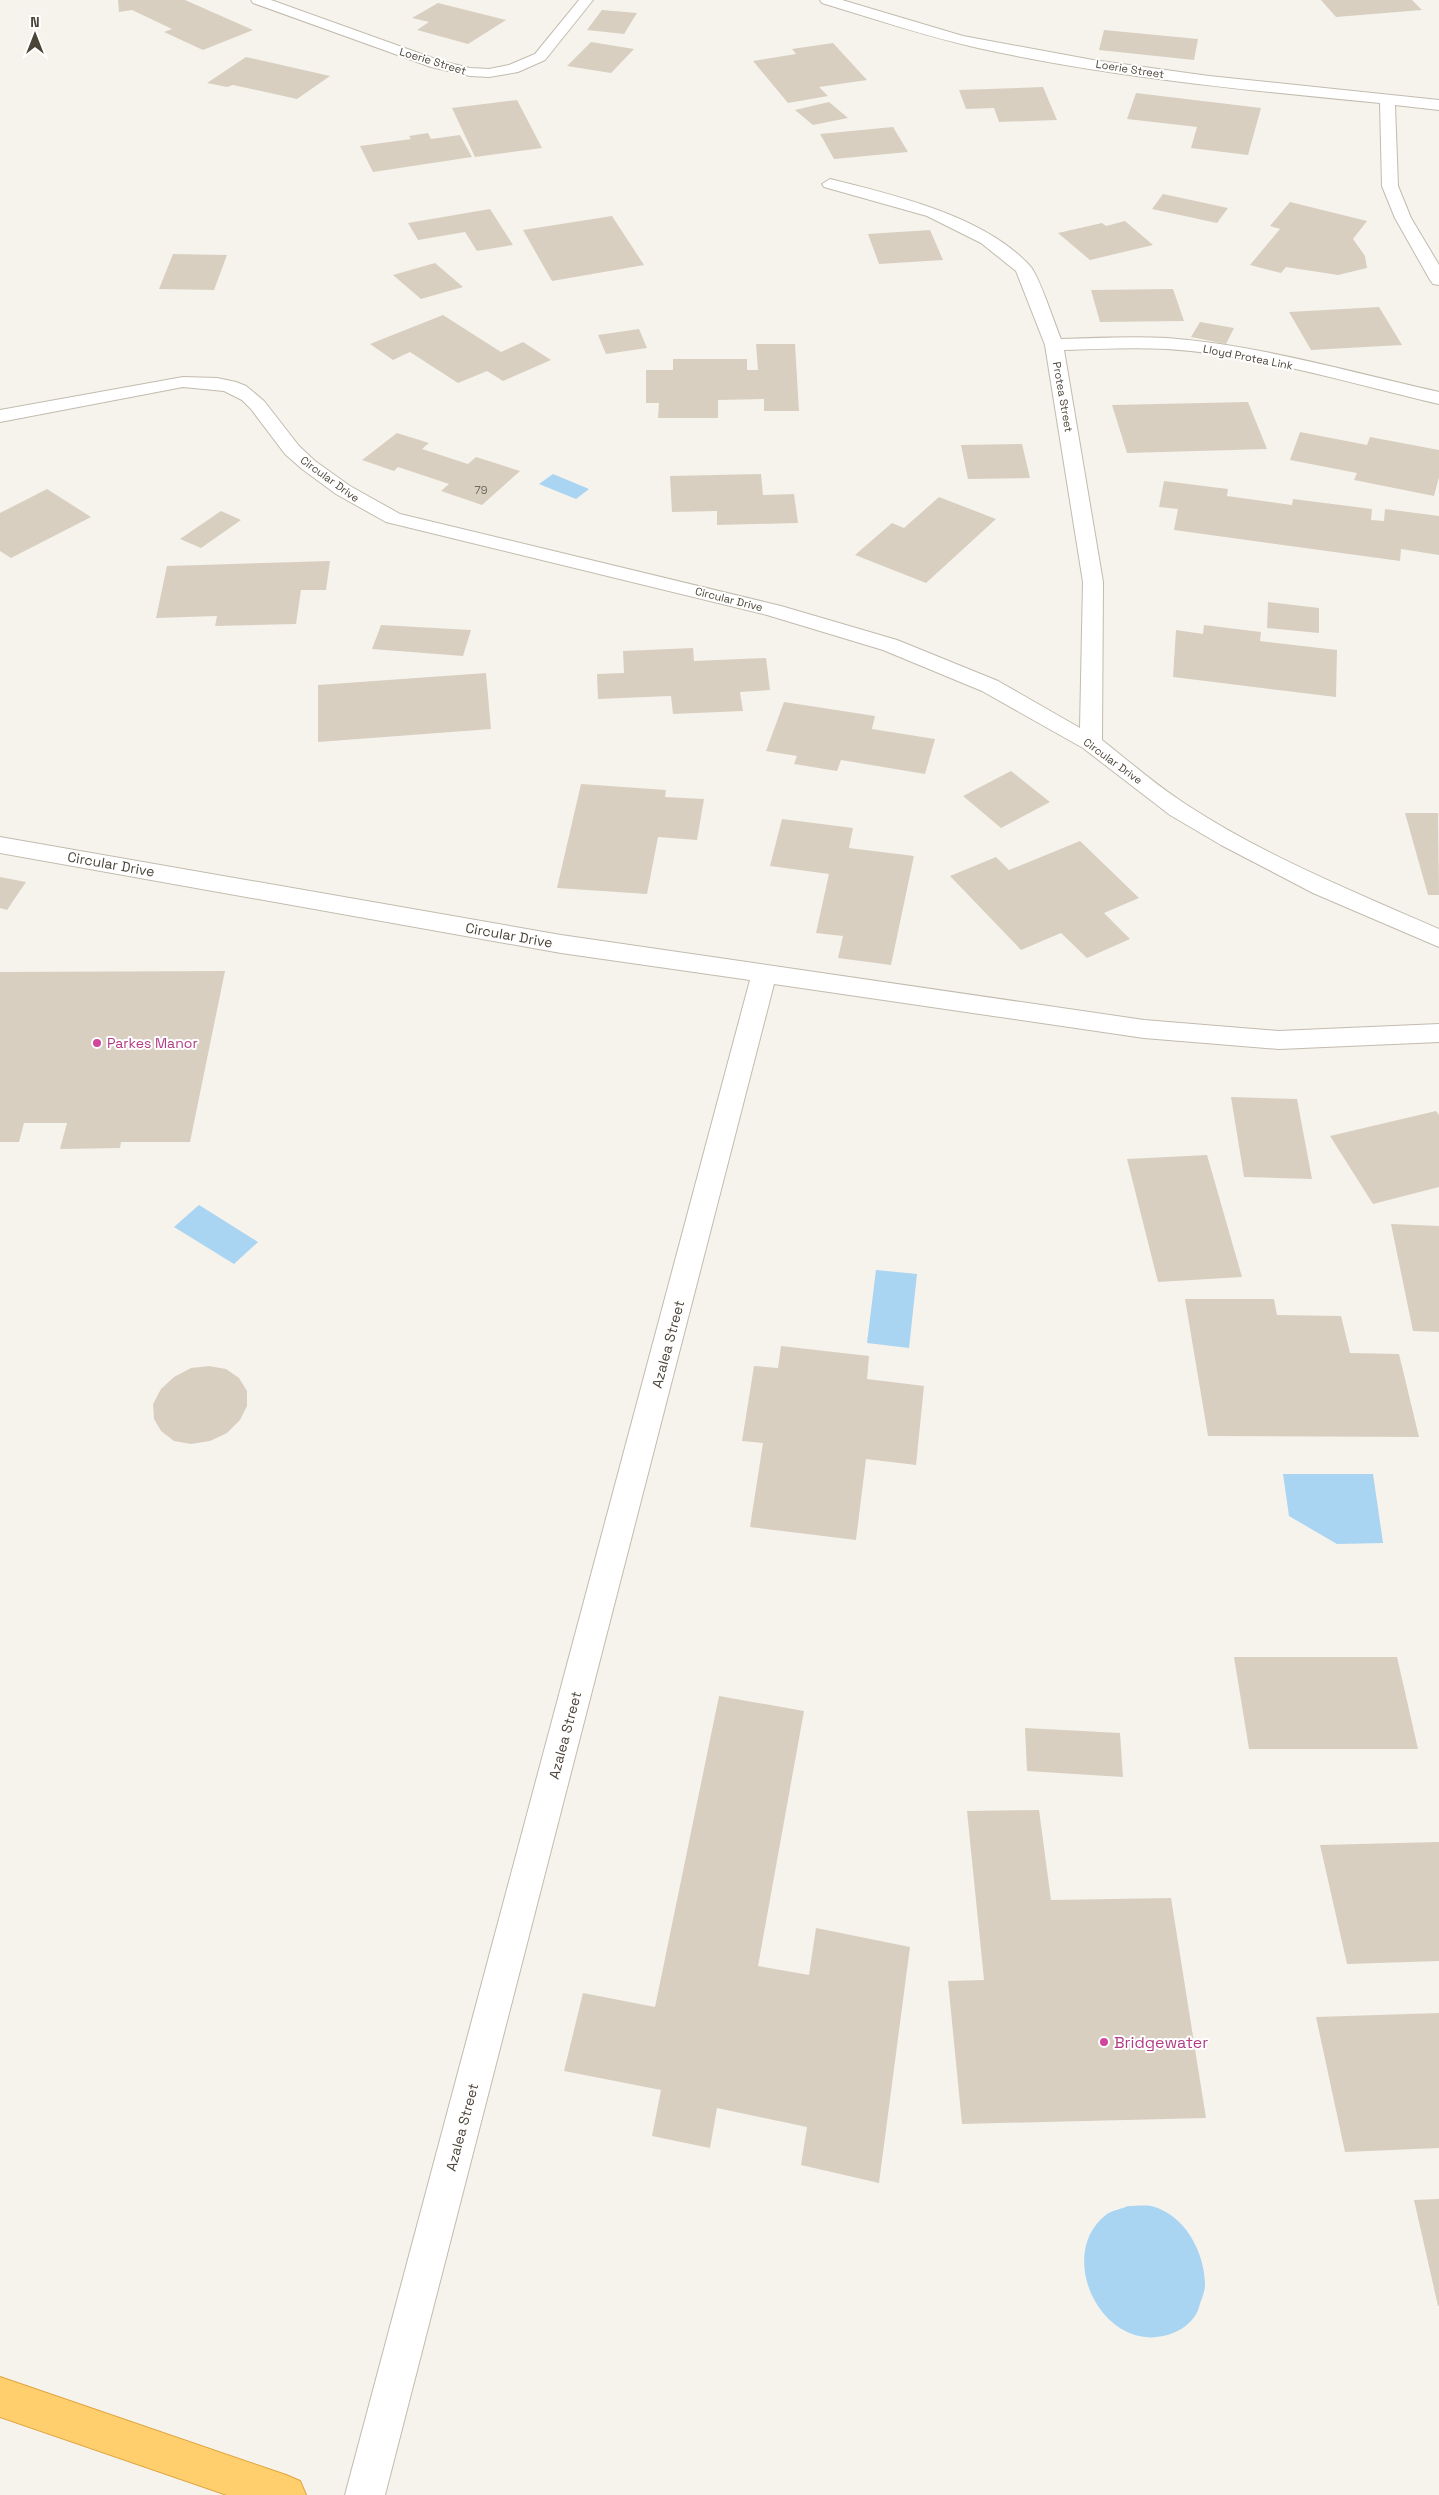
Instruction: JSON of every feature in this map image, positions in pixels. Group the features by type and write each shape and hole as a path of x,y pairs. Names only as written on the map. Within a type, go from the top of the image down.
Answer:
{"highway":[{"path":"0,2397 286,2495"}],"street":[{"name":"Loerie Street","path":"258,0 436,64 470,72 489,73 513,69 540,57 586,0"},
{"name":"Loerie Street","path":"827,0 979,44 1025,52 1166,74 1439,105"},
{"path":"1387,100 1390,186 1403,218 1439,280"},
{"name":"Protea Street","path":"830,184 933,213 988,239 1024,269 1054,345 1093,582 1091,743"},
{"name":"Lloyd Protea Link","path":"1054,345 1154,342 1183,345 1235,353 1439,398"},
{"name":"Circular Drive","path":"0,416 184,382 212,382 234,386 255,401 296,454 352,498 393,518 764,608 890,646 990,686 1091,743 1178,810 1229,840 1321,887 1439,939"},
{"name":"Circular Drive","path":"0,845 561,944 1144,1029 1279,1040 1439,1033"},
{"name":"Azalea Street","path":"365,2495 764,975"}],"water":[{"path":"553,474 589,489 576,499 539,484"},
{"path":"199,1205 258,1242 234,1264 174,1227"},
{"path":"876,1270 917,1274 909,1348 867,1343"},
{"path":"1283,1474 1373,1474 1383,1543 1337,1544 1289,1516"},
{"path":"1128,2206 1151,2206 1163,2210 1183,2226 1197,2248 1204,2273 1204,2293 1195,2316 1189,2323 1173,2333 1148,2337 1126,2332 1108,2318 1094,2299 1086,2277 1085,2254 1091,2232 1107,2214"}],"building":[{"path":"118,0 185,0 253,30 203,50 164,32 172,29 132,10 119,12"},
{"path":"1321,0 1412,0 1422,10 1336,17"},
{"path":"438,3 506,20 468,44 417,30 429,22 412,18"},
{"path":"602,10 637,13 624,34 587,30"},
{"path":"1104,30 1198,39 1194,60 1099,50"},
{"path":"591,42 634,49 611,73 567,66"},
{"path":"833,43 867,80 819,87 828,96 788,103 753,61 796,54 792,49"},
{"path":"246,57 330,76 297,99 233,85 227,87 207,83"},
{"path":"1043,87 1057,120 999,122 994,108 966,109 959,90"},
{"path":"1136,93 1261,108 1248,155 1191,148 1197,127 1127,119"},
{"path":"517,100 542,148 475,157 452,108"},
{"path":"829,102 848,118 813,125 795,110"},
{"path":"893,127 908,152 834,159 820,134"},
{"path":"428,133 431,139 460,135 472,157 373,172 360,146 411,139 409,136"},
{"path":"1163,194 1228,208 1217,223 1152,209"},
{"path":"1290,202 1367,221 1353,239 1365,256 1367,268 1338,275 1286,267 1281,273 1250,265 1280,229 1270,226"},
{"path":"490,209 513,245 477,251 465,232 418,240 408,223"},
{"path":"612,216 644,265 552,281 523,230"},
{"path":"1125,221 1153,245 1090,260 1058,233 1102,223 1106,226"},
{"path":"930,230 943,260 879,264 868,234"},
{"path":"173,254 227,255 214,290 159,289"},
{"path":"435,263 463,287 421,299 393,275"},
{"path":"1173,289 1184,321 1100,322 1091,290"},
{"path":"1379,307 1402,345 1311,350 1289,312"},
{"path":"443,315 501,352 523,342 551,360 503,381 487,371 458,383 410,352 393,360 370,344"},
{"path":"1200,322 1234,328 1226,344 1191,337"},
{"path":"639,329 647,348 606,354 598,335"},
{"path":"756,344 795,344 799,411 764,411 764,399 718,400 718,418 658,418 659,403 646,403 646,370 673,370 673,359 747,359 747,370 758,370"},
{"path":"1248,402 1267,449 1127,453 1112,405"},
{"path":"1300,432 1367,445 1370,437 1439,450 1439,477 1434,496 1354,480 1357,473 1290,460"},
{"path":"397,433 429,443 422,449 468,464 476,457 520,471 482,505 441,491 449,484 398,467 394,471 362,460"},
{"path":"1022,444 1030,478 968,479 961,445"},
{"path":"761,474 763,495 794,494 798,523 717,525 717,511 672,512 670,476"},
{"path":"1164,481 1228,489 1227,496 1292,505 1293,499 1372,509 1371,520 1384,521 1385,509 1439,516 1439,555 1401,549 1400,561 1174,530 1178,509 1159,507"},
{"path":"47,489 91,517 11,558 0,551 0,513"},
{"path":"939,497 996,519 926,583 855,555 892,523 904,528"},
{"path":"221,511 241,520 201,548 180,539"},
{"path":"330,561 326,590 301,590 296,624 215,626 217,616 156,618 167,566"},
{"path":"1268,602 1319,608 1319,633 1267,628"},
{"path":"381,625 471,630 463,656 372,649"},
{"path":"1204,625 1261,632 1260,641 1337,650 1336,697 1173,677 1176,630 1203,634"},
{"path":"693,648 694,661 766,658 770,690 740,692 743,711 673,714 671,696 598,699 597,674 624,673 623,651"},
{"path":"486,673 491,729 318,742 318,685"},
{"path":"784,702 875,716 872,729 935,739 925,774 841,760 837,771 794,764 797,756 766,751"},
{"path":"1011,771 1050,802 1001,828 963,796"},
{"path":"581,784 666,790 665,797 704,799 697,840 658,837 647,894 557,888"},
{"path":"1405,813 1438,813 1439,895 1428,895"},
{"path":"782,819 853,828 849,848 914,856 891,965 838,958 843,936 816,933 829,874 770,866"},
{"path":"1080,841 1139,898 1104,913 1130,939 1087,958 1061,933 1021,950 950,876 996,857 1009,870"},
{"path":"0,877 26,882 7,910 0,908"},
{"path":"225,971 190,1142 121,1142 120,1148 60,1149 67,1123 24,1123 19,1142 0,1142 0,972"},
{"path":"1231,1097 1297,1099 1312,1179 1244,1177"},
{"path":"1436,1111 1439,1115 1439,1187 1373,1204 1330,1136"},
{"path":"1207,1155 1242,1277 1158,1282 1127,1159"},
{"path":"1391,1224 1439,1226 1439,1332 1413,1331"},
{"path":"1185,1299 1274,1299 1277,1315 1341,1316 1350,1353 1399,1354 1419,1437 1208,1436"},
{"path":"781,1346 869,1356 867,1379 924,1386 916,1465 866,1459 856,1540 750,1527 763,1443 742,1441 754,1366 778,1368"},
{"path":"209,1366 226,1369 239,1378 247,1391 247,1406 240,1420 227,1433 210,1441 191,1444 174,1441 161,1431 154,1419 153,1404 161,1389 174,1377 191,1368"},
{"path":"1234,1657 1397,1657 1418,1749 1249,1749"},
{"path":"719,1696 804,1711 758,1966 809,1975 816,1928 910,1947 879,2183 801,2165 807,2127 717,2108 710,2148 652,2136 661,2090 564,2071 583,1993 655,2007"},
{"path":"1025,1728 1120,1733 1123,1777 1027,1771"},
{"path":"1039,1810 1051,1900 1171,1898 1206,2118 962,2124 948,1981 984,1980 967,1811"},
{"path":"1439,1842 1439,1961 1347,1964 1320,1845"},
{"path":"1439,2013 1439,2148 1345,2152 1316,2017"},
{"path":"1439,2199 1439,2306 1438,2306 1414,2200"}],"place":[{"name":"Parkes Manor","path":"97,1043"},
{"name":"Bridgewater","path":"1104,2042"}]}
